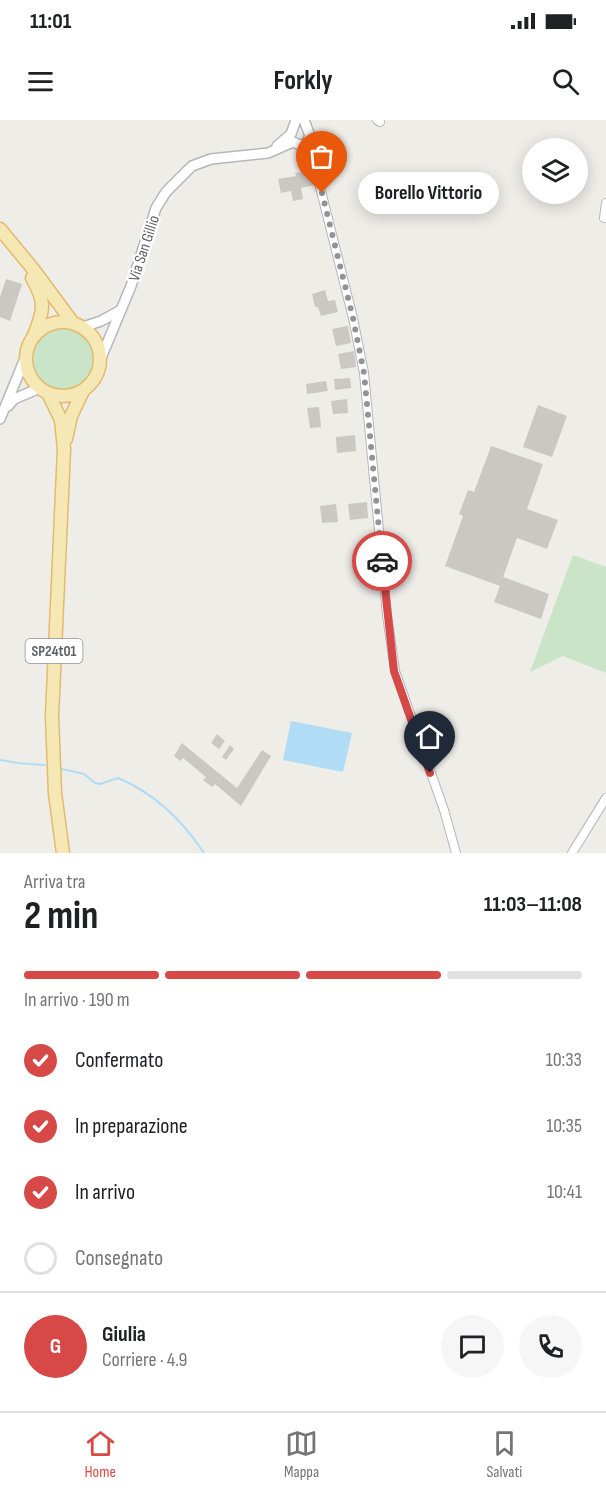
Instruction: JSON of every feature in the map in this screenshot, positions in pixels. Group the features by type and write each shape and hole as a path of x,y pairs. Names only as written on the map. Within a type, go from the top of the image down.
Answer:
{"main road":[{"path":"0,229 78,325 95,341 100,358"},
{"path":"15,246 43,302 43,312 26,356"},
{"path":"32,338 50,324 62,322 78,325"},
{"name":"SP24t01","path":"26,356 27,368 32,379 44,391 61,420 64,448 52,716 55,794 63,853"},
{"name":"SP24t01","path":"64,448 71,416 83,391 96,378 100,358"},
{"path":"44,391 61,396 71,396 83,391"}],"street":[{"path":"306,124 310,136 306,144 300,145 294,131 306,124"},
{"name":"Via San Gillio","path":"100,358 131,286 156,208 166,192 192,166 211,159 268,153 294,131"},
{"path":"306,144 311,151 353,318 364,373 394,671 444,810 456,853"},
{"path":"604,218 606,203"},
{"path":"78,325 101,321 121,310"},
{"path":"1,417 26,356"},
{"path":"1,417 14,399 44,391"},
{"path":"572,853 606,798"}],"green space":[{"path":"56,327 68,327 80,332 90,342 95,360 93,373 80,388 68,393 56,393 44,388 34,378 29,366 29,354 34,342 44,332"},
{"path":"573,555 606,567 606,673 563,656 530,672"}],"water":[{"path":"291,721 352,733 343,772 283,760"}],"building":[{"path":"307,171 307,175 313,174 315,185 301,188 303,199 293,201 291,191 281,193 278,179 296,176 295,173"},
{"path":"6,279 22,284 10,321 0,317 0,297"},
{"path":"325,290 328,301 335,300 338,312 321,316 318,307 315,307 312,294"},
{"path":"348,326 351,343 336,346 332,329"},
{"path":"354,351 356,367 341,369 338,354"},
{"path":"350,378 351,388 335,390 334,379"},
{"path":"326,381 328,391 307,394 306,384"},
{"path":"347,399 348,413 333,414 331,401"},
{"path":"538,405 567,416 552,457 523,447"},
{"path":"319,407 321,427 310,428 307,408"},
{"path":"355,435 356,451 337,453 336,437"},
{"path":"491,446 543,464 527,509 558,520 547,549 517,538 503,577 549,594 541,619 494,602 500,586 445,566 463,516 459,514 468,490 474,492"},
{"path":"367,502 368,518 350,520 348,504"},
{"path":"336,504 338,522 322,523 320,506"},
{"path":"217,734 225,741 219,749 211,743"},
{"path":"182,743 237,788 262,750 271,756 241,806 215,784 212,787 203,780 206,777 183,758 180,761 174,756"},
{"path":"230,745 234,749 226,760 222,757"}],"waterway":[{"path":"0,760 45,765"},
{"path":"62,769 84,774 95,783 100,784 118,778 144,791 177,819 204,853"}],"way so far":[{"path":"322,193 364,373 382,561"}],"place":[{"name":"Borello Vittorio","path":"322,193"}],"route":[{"path":"382,561 394,671 430,773"}]}
